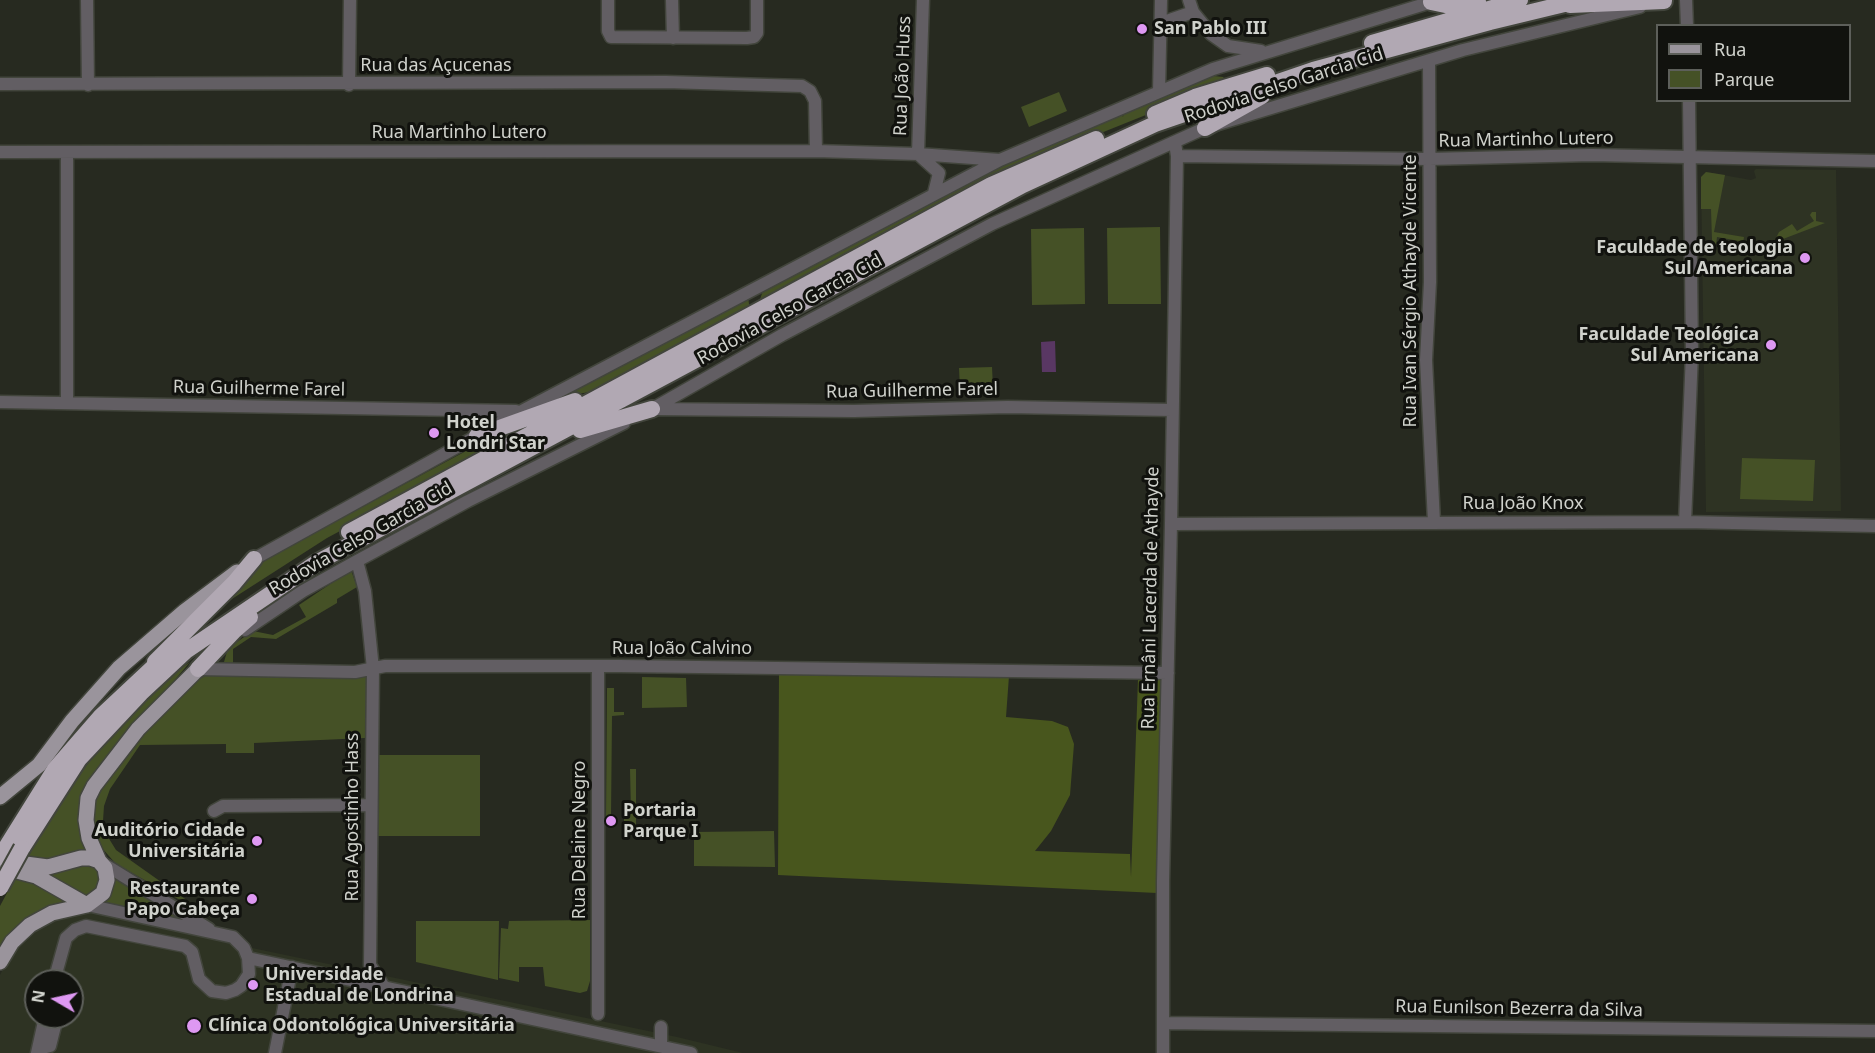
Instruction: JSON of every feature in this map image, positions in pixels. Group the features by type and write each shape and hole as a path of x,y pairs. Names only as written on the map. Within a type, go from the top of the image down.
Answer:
{"highway":[{"path":"1434,1 1450,6 1497,0"},
{"name":"Rodovia Celso Garcia Cid","path":"0,888 7,853 55,770 101,716 147,672 260,585 353,530 991,185 1195,97 1520,0"},
{"name":"Rodovia Celso Garcia Cid","path":"7,853 79,759 141,693 186,651 316,563 1023,185 1155,124 1312,70 1581,0"},
{"path":"1554,6 1667,1"},
{"path":"1205,128 1312,70"},
{"path":"477,436 611,391"},
{"path":"545,441 652,409"},
{"path":"147,672 234,583 254,559"},
{"path":"198,669 234,630 316,563"}],"main road":[{"name":"Rodovia Celso Garcia Cid","path":"0,797 39,765 78,714 135,652 254,559"},
{"name":"Rodovia Celso Garcia Cid","path":"87,905 99,897 106,885 106,871 89,838 86,820 88,798 93,786 138,729 198,669"},
{"path":"7,853 48,867 81,858 99,861"},
{"path":"0,869 36,876 87,905"},
{"path":"0,962 12,942 30,925 52,913 87,905"}],"street":[{"path":"87,0 88,85"},
{"path":"349,85 350,0"},
{"path":"608,0 608,32 611,37 673,38 754,37 757,30 757,0"},
{"path":"672,0 673,38"},
{"name":"Rua João Huss","path":"923,0 918,154 939,173 934,193"},
{"path":"1160,92 1161,0"},
{"path":"1686,0 1687,24"},
{"name":"Rodovia Celso Garcia Cid","path":"254,559 518,411 1000,160 1213,69 1434,1"},
{"name":"Rodovia Celso Garcia Cid","path":"198,669 256,622 303,591 357,561 468,501 652,409 782,335 992,224 1083,181 1176,149 1205,128 1429,61 1667,1"},
{"path":"1161,22 1191,6 1211,34 1228,46 1265,52"},
{"name":"Rua Ivan Sérgio Athayde Vicente","path":"1429,61 1430,282 1426,360 1434,522"},
{"name":"Rua das Açucenas","path":"0,84 349,85 666,82 802,86 810,91 814,101 816,151"},
{"path":"1685,522 1692,353 1689,102"},
{"name":"Rua Martinho Lutero","path":"1176,149 1429,159 1592,155 1690,156 1739,160 1875,160"},
{"name":"Rua Ernâni Lacerda de Athayde","path":"1163,1053 1162,881 1172,524 1176,149"},
{"name":"Rua Martinho Lutero","path":"0,152 816,151 918,154"},
{"path":"67,153 67,403"},
{"name":"Rua João Huss","path":"918,154 1000,160"},
{"name":"Rua Guilherme Farel","path":"0,402 518,411"},
{"name":"Rua Guilherme Farel","path":"652,409 1172,410"},
{"name":"Rua João Knox","path":"1172,524 1685,522 1875,526"},
{"name":"Rua Agostinho Hass","path":"357,561 365,591 373,669 370,965 384,987"},
{"name":"Rua João Calvino","path":"198,669 355,672 373,669 598,667 905,668 1168,673"},
{"name":"Rua Delaine Negro","path":"598,667 598,1014"},
{"path":"214,811 223,806 370,805"},
{"path":"99,861 215,933"},
{"path":"57,969 66,938 75,930 86,926 185,946 192,952 196,972 204,986 219,993 241,986 249,974 248,958 244,948 233,937 87,905"},
{"path":"248,958 691,1053"},
{"path":"275,1053 292,968"},
{"name":"Rua Eunilson Bezerra da Silva","path":"1163,1023 1875,1031"},
{"path":"661,1027 662,1046"},
{"path":"37,1051 50,1046 54,1029"}],"shaded area":[{"name":"Faculdade Teológica Sul Americana","path":"1756,169 1836,170 1841,511 1706,512 1701,177 1706,172 1751,180 1756,178 1754,171"},
{"path":"1055,341 1056,372 1042,372 1041,342"},
{"name":"Universidade Estadual de Londrina","path":"83,913 101,913 233,944 677,1037 743,1053 0,1053 0,975 17,947 46,923"}],"green space":[{"path":"1214,76 1223,77 1228,82 1091,137 759,302 764,288 1028,152 1122,114 1123,117 1124,111"},
{"path":"1059,92 1067,111 1029,127 1021,107"},
{"path":"1706,172 1725,175 1714,232 1744,237 1742,250 1738,249 1739,241 1717,237 1716,246 1712,240 1711,209 1701,209 1701,177"},
{"path":"1816,212 1816,221 1825,223 1783,239 1785,247 1779,249 1775,240 1779,232 1792,224 1797,231 1814,221 1810,215"},
{"path":"1160,227 1161,304 1108,304 1107,228"},
{"path":"1084,228 1085,304 1032,305 1031,229"},
{"path":"748,297 750,311 595,391 561,397"},
{"path":"992,367 993,388 960,389 959,368"},
{"path":"577,404 327,538 221,606 253,568 282,550 505,430"},
{"path":"1742,458 1815,460 1813,501 1740,499"},
{"path":"351,570 357,587 337,599 337,603 276,639 251,637 233,649 233,665 224,662 228,648 253,631 273,635 306,617 299,605"},
{"path":"190,662 94,776 91,852 59,860 24,860 56,805 113,731 152,689"},
{"path":"779,671 1009,676 1006,717 1052,721 1068,727 1074,744 1070,795 1051,831 1035,851 1130,854 1131,877 1138,679 1163,679 1157,893 778,875"},
{"path":"200,673 367,675 365,738 254,743 254,753 226,753 226,744 140,745 110,789 104,806 103,821 108,837 116,850 212,918 116,864 101,847 93,827 93,806 97,794 136,740"},
{"path":"642,677 686,678 687,707 642,708"},
{"path":"607,688 614,688 614,712 624,712 624,715 612,716 611,817 606,817"},
{"path":"377,755 480,755 480,836 377,836"},
{"path":"630,769 636,769 636,825 624,825 624,815 631,814"},
{"path":"774,831 775,867 694,866 694,832"},
{"path":"81,861 97,866 102,884 87,898 38,872"},
{"path":"110,873 192,922 100,904"},
{"path":"16,876 27,878 68,901 0,949 0,906"},
{"path":"590,920 590,981 587,991 580,993 545,986 543,967 519,967 519,982 499,978 501,928 508,929 509,921"},
{"path":"416,921 499,921 498,980 416,962"}],"place":[{"name":"San Pablo III","path":"1142,29"},
{"name":"Faculdade de teologia Sul Americana","path":"1805,258"},
{"name":"Faculdade Teológica Sul Americana","path":"1771,345"},
{"name":"Hotel Londri Star","path":"434,433"},
{"name":"Portaria Parque I","path":"611,821"},
{"name":"Auditório Cidade Universitária","path":"257,841"},
{"name":"Restaurante Papo Cabeça","path":"252,899"},
{"name":"Universidade Estadual de Londrina","path":"253,985"},
{"name":"Clínica Odontológica Universitária","path":"194,1026"}]}
